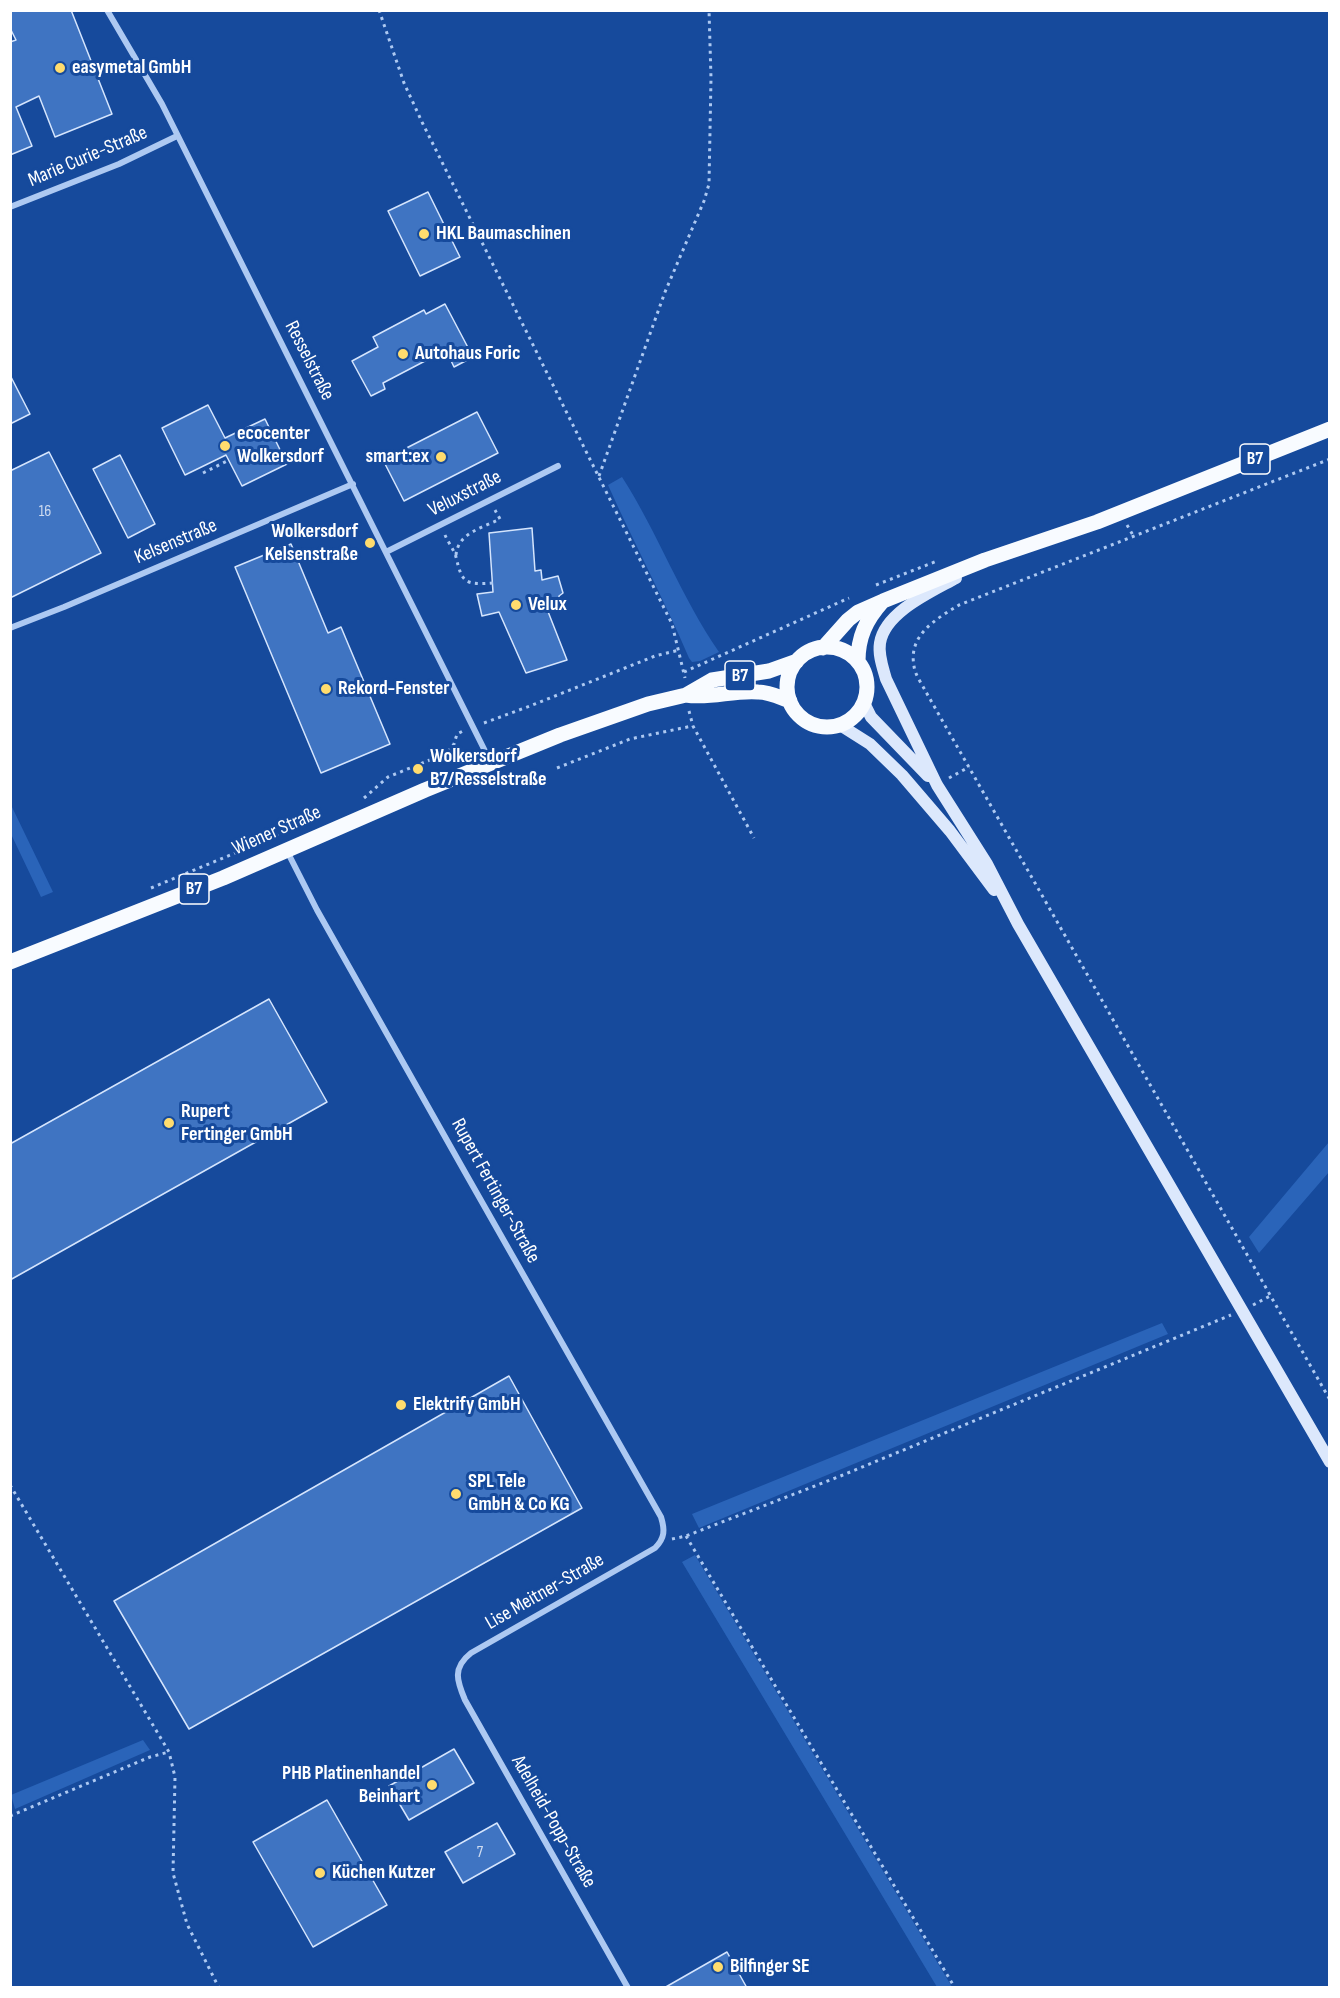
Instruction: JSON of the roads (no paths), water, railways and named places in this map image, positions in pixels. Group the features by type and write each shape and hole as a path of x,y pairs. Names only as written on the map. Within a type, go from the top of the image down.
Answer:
{"main road":[{"name":"B7","path":"686,695 712,680 769,671 797,662 804,655 823,648 858,612 883,600 985,560 1097,522 1329,429"},
{"path":"985,560 899,613 884,631 880,642 881,663 886,679 937,785 987,864 1018,924 1329,1462"},
{"path":"858,661 861,634 872,613 883,600"},
{"path":"797,662 787,685 790,701 799,716 823,727 840,725 850,720 858,713 867,695 866,677 858,661 843,651 823,648"},
{"name":"B7","path":"686,695 711,696 757,692 790,701"},
{"name":"Wiener Straße","path":"10,962 223,878 560,735 648,704 686,695"},
{"path":"864,703 871,717 937,785"},
{"path":"840,725 870,744 902,775 962,846 1018,924"}],"street":[{"name":"Resselstraße","path":"107,10 162,104 491,763"},
{"name":"Marie Curie-Straße","path":"10,207 119,164 177,136"},
{"name":"Veluxstraße","path":"386,552 558,466"},
{"name":"Kelsenstraße","path":"10,628 353,484"},
{"name":"Rupert Fertinger-Straße","path":"286,850 317,910 454,1154 661,1517 664,1537 655,1548"},
{"name":"Lise Meitner-Straße","path":"458,1671 462,1661 471,1653 655,1548"},
{"name":"Adelheid-Popp-Straße","path":"458,1671 458,1683 465,1700 628,1988"}],"place":[{"name":"easymetal GmbH","path":"60,68"},
{"name":"HKL Baumaschinen","path":"424,234"},
{"name":"Autohaus Foric","path":"403,354"},
{"name":"ecocenter Wolkersdorf","path":"225,446"},
{"name":"smart:ex","path":"441,457"},
{"name":"Wolkersdorf Kelsenstraße","path":"370,543"},
{"name":"Velux","path":"516,605"},
{"name":"Rekord-Fenster","path":"326,689"},
{"name":"Wolkersdorf B7/Resselstraße","path":"418,769"},
{"name":"Rupert Fertinger GmbH","path":"169,1123"},
{"name":"Elektrify GmbH","path":"401,1405"},
{"name":"SPL Tele GmbH & Co KG","path":"456,1494"},
{"name":"PHB Platinenhandel Beinhart","path":"432,1785"},
{"name":"Küchen Kutzer","path":"320,1873"},
{"name":"Bilfinger SE","path":"718,1967"}]}
